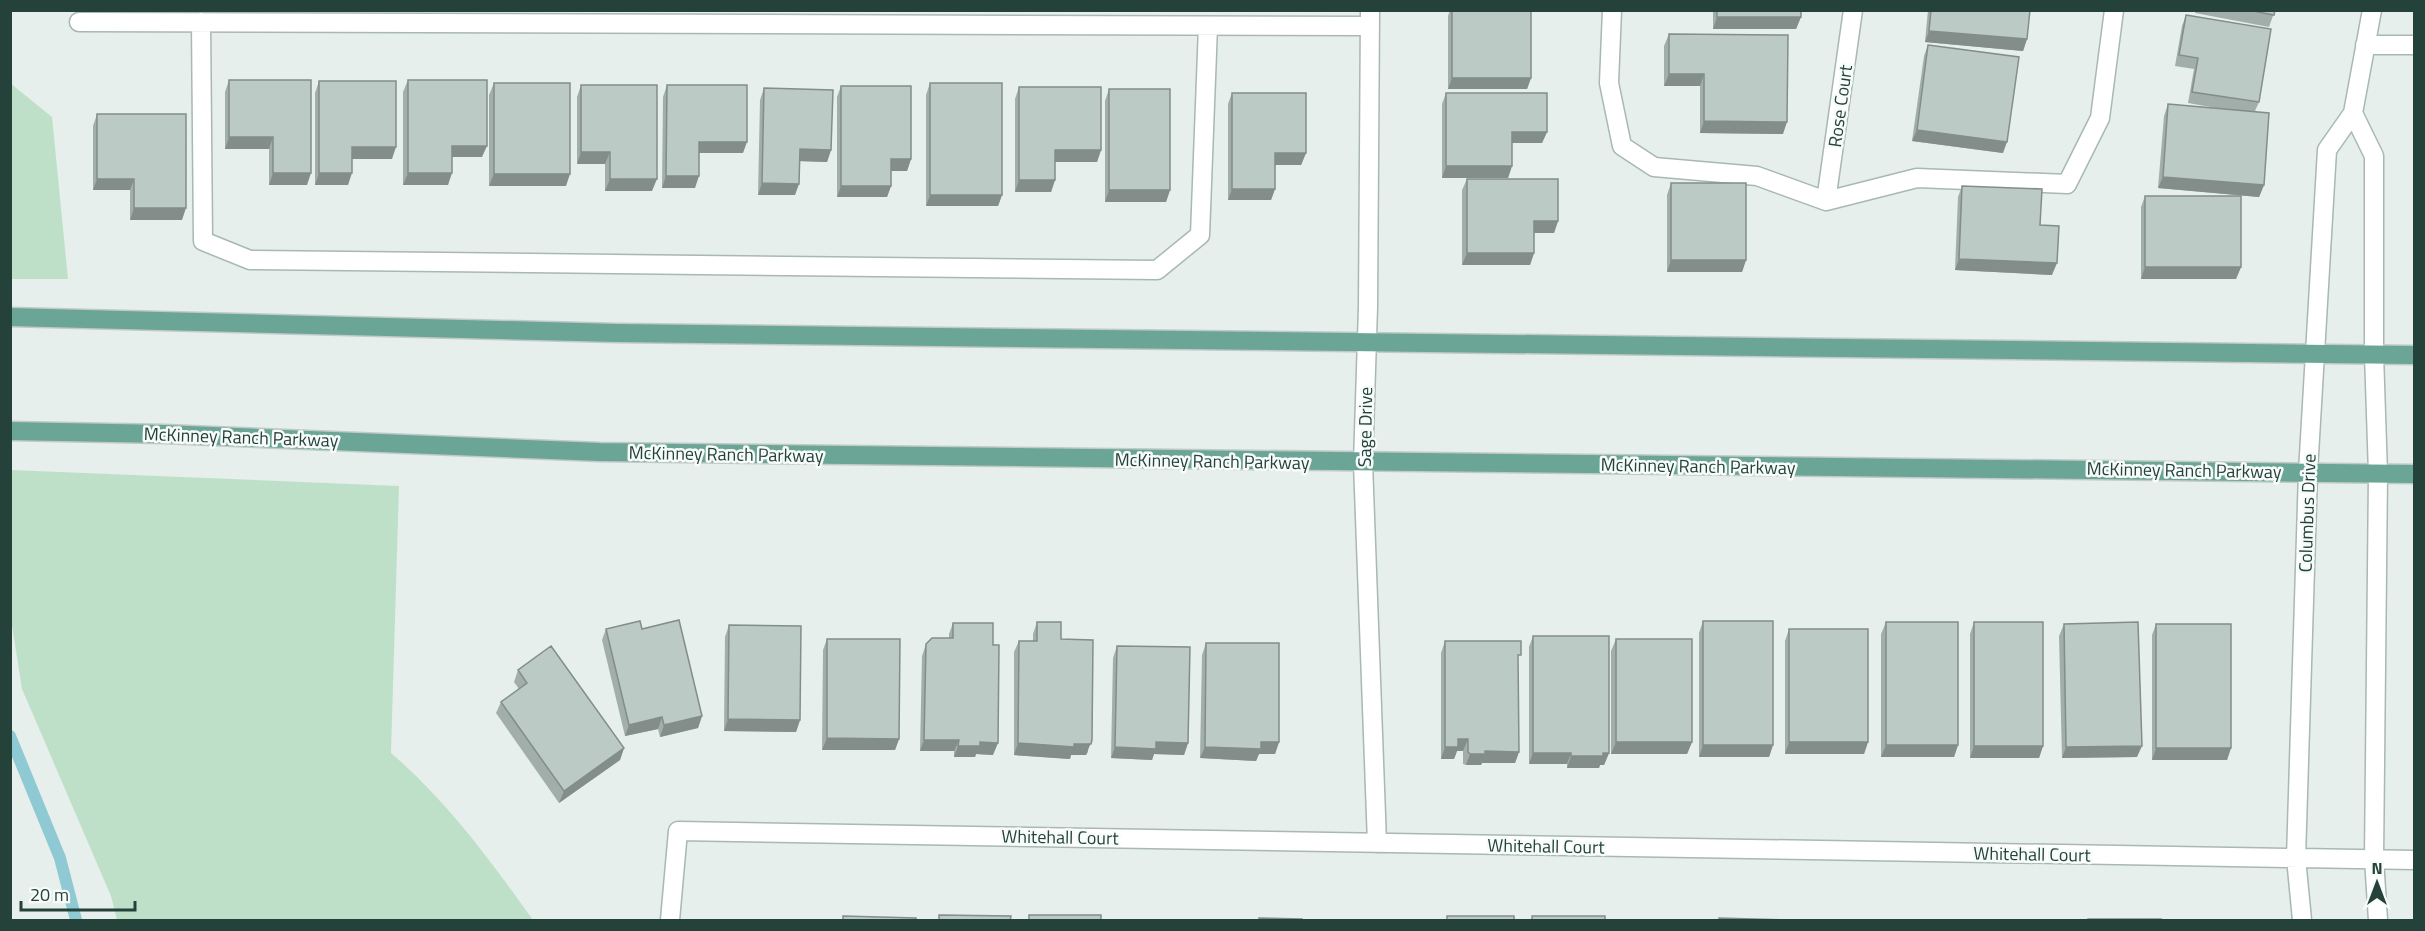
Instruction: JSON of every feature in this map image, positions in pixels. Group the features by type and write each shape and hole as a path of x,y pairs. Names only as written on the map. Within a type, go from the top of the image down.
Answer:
{"main road":[{"path":"17,317 595,332 2415,355"},
{"name":"McKinney Ranch Parkway","path":"10,431 600,452 2415,474"}],"street":[{"path":"1612,10 1609,84 1622,146 1654,167 1757,176 1826,201 1917,178 2067,184 2100,118 2114,10"},
{"name":"Rose Court","path":"1826,201 1853,10"},
{"name":"Columbus Drive","path":"2302,921 2296,858 2308,472 2327,150 2353,113 2372,10"},
{"path":"79,22 1120,18 1208,26 1370,18"},
{"name":"Sage Drive","path":"1370,18 1367,342 1363,463 1377,843"},
{"path":"201,22 203,241 250,260 1157,270 1200,235 1208,26"},
{"path":"2365,45 2415,45"},
{"path":"2353,113 2374,156 2374,354 2378,474 2374,860 2378,921"},
{"name":"Whitehall Court","path":"670,921 678,831 2415,860"}],"green space":[{"path":"10,83 52,117 68,279 11,279"},
{"path":"11,470 399,486 391,753 449,811 484,853 533,920 117,920 111,896 22,689 11,619"}],"building":[{"path":"1452,10 1531,10 1531,78 1452,78"},
{"path":"1717,10 1801,10 1801,17 1717,17"},
{"path":"1931,10 2030,10 2027,39 1929,31"},
{"path":"2248,10 2275,10 2274,15"},
{"path":"2186,15 2271,29 2259,102 2192,92 2198,58 2179,55"},
{"path":"1669,34 1788,35 1787,122 1704,121 1704,74 1669,74"},
{"path":"1928,45 2019,57 2007,142 1917,130"},
{"path":"229,80 311,80 311,173 273,173 273,137 229,137"},
{"path":"408,80 487,80 487,146 452,146 452,173 408,173"},
{"path":"319,81 396,81 396,147 352,147 352,173 319,173"},
{"path":"494,83 570,83 570,174 494,174"},
{"path":"930,83 1002,83 1002,195 930,195"},
{"path":"581,85 657,85 657,179 610,179 610,152 581,152"},
{"path":"667,85 747,85 747,142 699,142 699,176 666,176"},
{"path":"841,86 911,86 911,159 891,159 891,186 841,186"},
{"path":"1019,87 1101,87 1101,150 1055,150 1055,180 1019,180"},
{"path":"764,88 833,90 831,150 800,149 799,184 762,183"},
{"path":"1109,89 1170,89 1170,190 1109,190"},
{"path":"1232,93 1306,93 1306,153 1275,153 1275,189 1232,189"},
{"path":"1446,93 1547,93 1547,132 1512,132 1512,166 1446,166"},
{"path":"2168,104 2269,113 2264,185 2163,177"},
{"path":"97,114 186,114 186,208 134,208 134,179 97,179"},
{"path":"1467,179 1558,179 1558,221 1534,221 1534,253 1467,253"},
{"path":"1671,183 1746,183 1746,260 1671,260"},
{"path":"1962,186 2042,189 2040,225 2059,226 2057,263 1959,259"},
{"path":"2145,196 2241,196 2241,267 2145,267"},
{"path":"679,620 702,716 664,725 662,717 629,725 606,629 640,621 642,629"},
{"path":"1703,621 1773,621 1773,745 1703,745"},
{"path":"1037,622 1061,622 1061,639 1093,640 1091,744 1074,744 1074,747 1018,743 1019,641 1037,641"},
{"path":"1886,622 1958,622 1958,745 1886,745"},
{"path":"1974,622 2043,622 2043,746 1974,746"},
{"path":"2138,622 2142,746 2066,747 2064,624"},
{"path":"953,623 993,623 993,645 999,645 998,743 980,742 980,746 958,746 959,740 924,740 926,644 932,638 953,638"},
{"path":"2156,624 2231,624 2231,748 2156,748"},
{"path":"729,625 801,626 800,720 728,719"},
{"path":"1789,629 1868,629 1868,742 1789,742"},
{"path":"1533,636 1609,636 1609,753 1603,753 1603,756 1571,756 1571,753 1533,753"},
{"path":"827,639 900,639 899,739 827,738"},
{"path":"1616,639 1692,639 1692,742 1616,742"},
{"path":"1445,641 1521,641 1521,655 1518,655 1519,752 1485,751 1485,754 1470,754 1468,739 1458,739 1458,747 1445,747"},
{"path":"1206,643 1279,643 1279,742 1261,742 1261,749 1205,747"},
{"path":"551,646 624,748 564,791 501,702 527,683 518,670"},
{"path":"1117,646 1190,647 1188,743 1156,742 1156,749 1115,747"},
{"path":"939,915 1011,916 1010,921 939,921"},
{"path":"1029,915 1101,915 1101,921 1029,921"},
{"path":"843,916 916,918 916,921 843,921"},
{"path":"1447,916 1514,916 1514,921 1447,921"},
{"path":"1532,916 1605,916 1605,921 1532,921"},
{"path":"1259,918 1302,919 1302,921 1259,921"},
{"path":"1719,918 1785,920 1785,921 1719,921"},
{"path":"2088,919 2161,919 2161,921 2088,921"},
{"path":"750,920 799,921 750,921"},
{"path":"1184,920 1184,921 1143,921"}],"waterway":[{"path":"10,736 60,858 76,920"}]}
